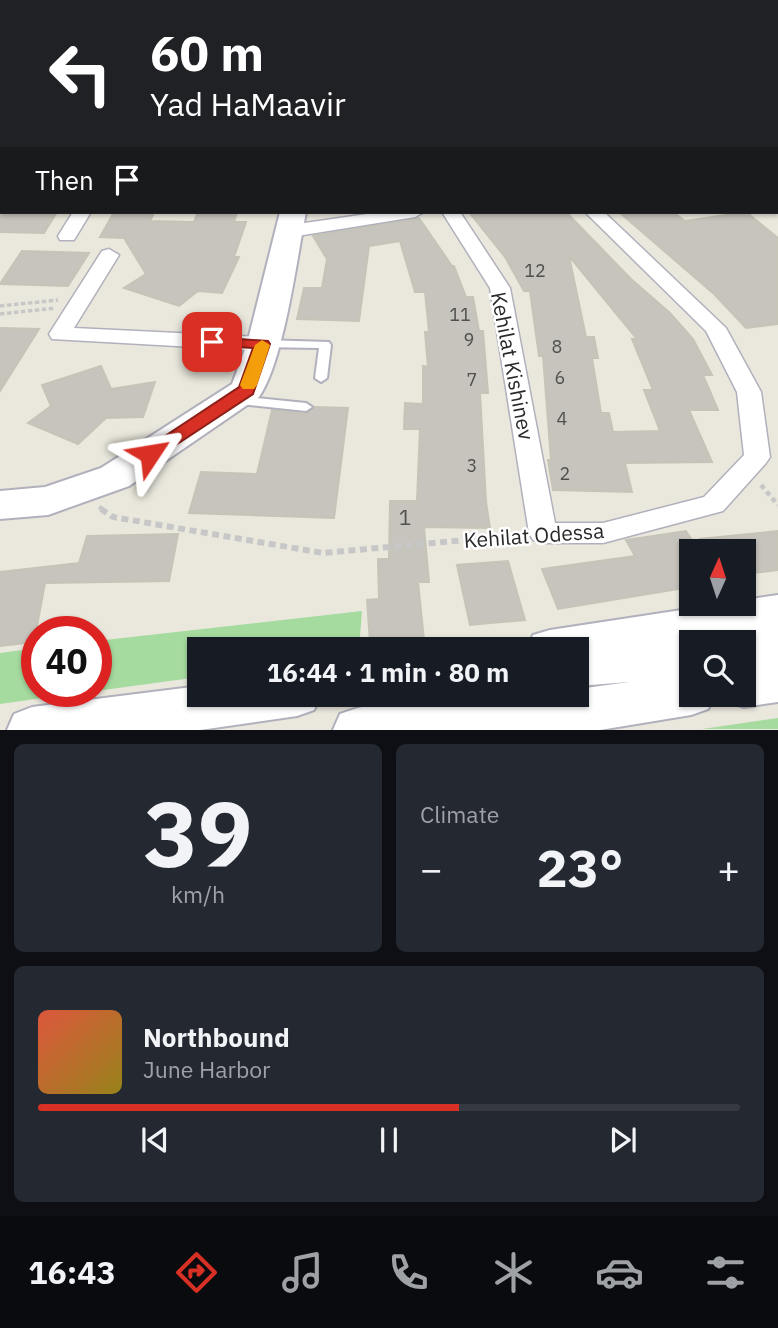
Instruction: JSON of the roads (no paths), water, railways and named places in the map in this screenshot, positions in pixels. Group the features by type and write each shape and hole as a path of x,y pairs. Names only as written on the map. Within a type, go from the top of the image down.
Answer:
{"street":[{"path":"67,236 81,214"},
{"path":"0,505 48,501 115,477 247,390 263,344 292,221 388,214"},
{"name":"Kehilat Kishinev","path":"452,214 500,288 543,533"},
{"name":"Kehilat Odessa","path":"543,533 603,533 713,504 757,457 749,392 715,328 596,214"},
{"path":"108,255 60,334 263,344"},
{"path":"589,643 778,613"},
{"path":"756,646 778,642"},
{"path":"589,665 623,662 679,670"},
{"path":"589,683 630,675 679,671"},
{"path":"439,730 479,726 679,672"},
{"path":"756,684 778,681"},
{"path":"32,730 204,707"},
{"path":"358,730 472,707"}],"lane":[{"path":"263,344 325,345 321,378"},
{"path":"232,400 306,407"}]}
